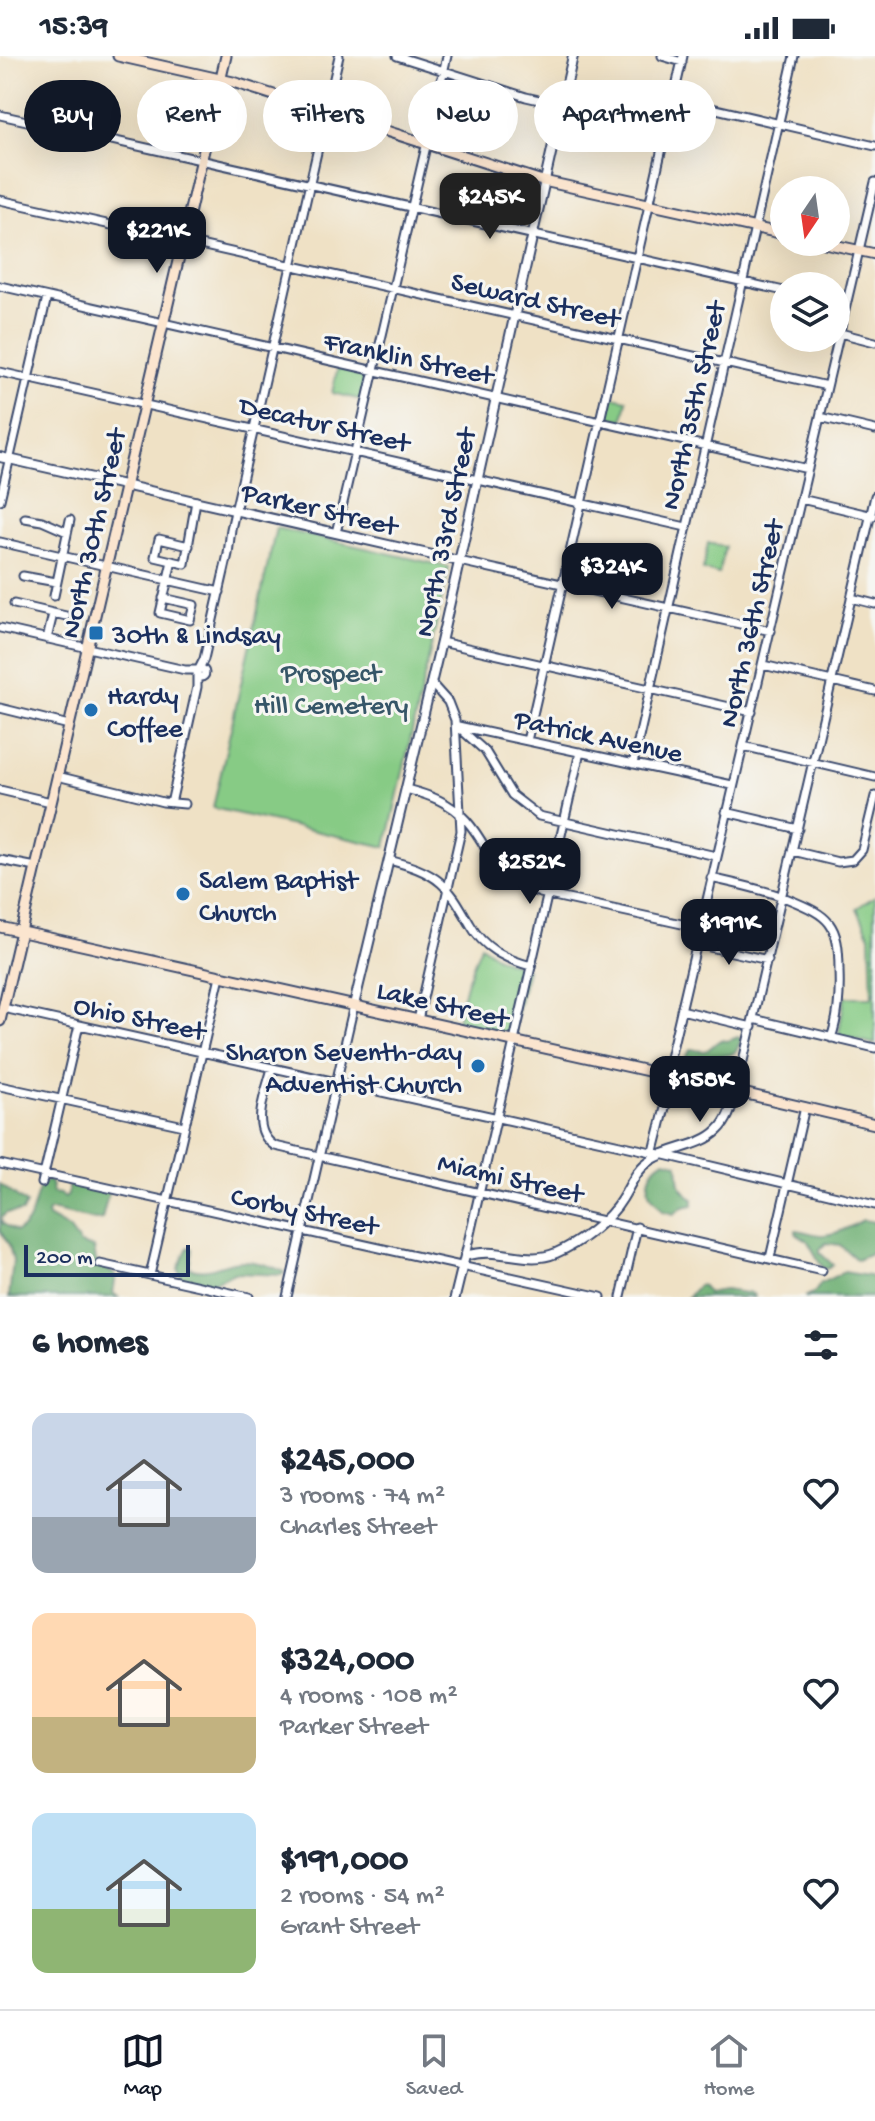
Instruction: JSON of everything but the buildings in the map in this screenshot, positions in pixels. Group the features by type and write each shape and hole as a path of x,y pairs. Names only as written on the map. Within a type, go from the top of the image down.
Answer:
{"main road":[{"path":"118,56 221,79 263,92"},
{"name":"North 30th Street","path":"1,1014 226,56"},
{"path":"452,152 544,181 770,231"},
{"path":"850,249 875,254"},
{"name":"Lake Street","path":"0,927 669,1075 875,1124"}],"street":[{"path":"334,80 339,56"},
{"path":"397,56 534,98"},
{"path":"442,80 447,56"},
{"name":"North 33rd Street","path":"567,80 573,56"},
{"path":"662,56 683,59 678,80"},
{"name":"North 35th Street","path":"633,764 794,56"},
{"path":"716,109 875,146"},
{"path":"0,115 770,288"},
{"path":"172,799 318,152"},
{"path":"336,533 425,152"},
{"name":"North 33rd Street","path":"287,1297 441,642 551,152"},
{"path":"527,741 661,152"},
{"name":"North 36th Street","path":"850,288 875,182"},
{"name":"Seward Street","path":"0,200 827,386"},
{"name":"Franklin Street","path":"0,286 808,469"},
{"path":"0,500 5,458 29,378 47,297"},
{"path":"850,336 875,342"},
{"name":"North 36th Street","path":"653,1156 681,1010 732,785 752,712 835,352"},
{"name":"Decatur Street","path":"0,372 686,527"},
{"path":"820,417 875,430"},
{"name":"Parker Street","path":"5,458 771,631"},
{"path":"465,1256 488,1250 527,1257 553,1254 604,1220 653,1156 665,1155 705,1139 717,1131 728,1116 768,960 851,598 873,516 875,496"},
{"path":"801,499 873,516"},
{"path":"189,546 159,539 155,557 185,564 189,546 196,501"},
{"path":"25,518 42,521 67,532"},
{"path":"54,596 70,520"},
{"path":"0,542 220,592"},
{"path":"163,598 194,605 190,620 160,613 163,598 167,580 172,561"},
{"path":"23,576 56,582"},
{"path":"851,598 875,604"},
{"path":"14,604 66,616"},
{"path":"47,639 53,614"},
{"path":"0,628 200,673"},
{"path":"441,642 752,712"},
{"path":"763,665 875,691"},
{"path":"418,1020 459,844 456,725 448,702 431,683"},
{"path":"0,708 69,725"},
{"path":"456,725 485,751 518,802 539,816 716,856"},
{"name":"Patrick Avenue","path":"456,725 732,785"},
{"path":"743,746 875,777"},
{"path":"455,1297 580,752"},
{"path":"57,776 159,799 172,799 189,806 159,799"},
{"path":"406,789 437,799 460,814 501,872 522,886 547,895 700,928"},
{"path":"0,790 51,802"},
{"path":"793,851 838,862 853,860 862,850 875,796"},
{"path":"726,812 798,829"},
{"path":"0,860 36,867"},
{"path":"389,860 427,873 448,890 485,944 503,956 531,966"},
{"path":"711,878 782,896 818,912 829,923 839,951 840,1001 831,1038"},
{"path":"696,944 768,960"},
{"path":"150,1275 220,976"},
{"path":"681,1010 875,1048"},
{"name":"Ohio Street","path":"1,1014 79,1025 653,1156"},
{"path":"42,1183 79,1025"},
{"name":"Miami Street","path":"272,1068 260,1116 262,1133 275,1146 822,1271"},
{"path":"0,1086 184,1126"},
{"path":"770,1258 805,1107"},
{"path":"665,1155 875,1205"},
{"name":"Corby Street","path":"0,1164 601,1297"},
{"path":"621,1297 637,1227"},
{"path":"100,1264 249,1297"}],"green space":[{"path":"338,367 368,374 362,400 332,393"},
{"path":"613,397 627,400 623,420 608,417"},
{"name":"Prospect Hill Cemetery","path":"276,528 449,567 386,847 213,808"},
{"path":"708,543 725,547 719,574 703,570"},
{"path":"875,896 875,1044 841,1036 839,1032 845,997 872,997 870,936 857,908"},
{"path":"481,945 497,957 527,969 511,1036 456,1024 466,984"},
{"path":"741,1039 735,1052 713,1055 705,1071 689,1070 683,1061 691,1049 706,1051 720,1040"},
{"path":"665,1160 677,1163 680,1185 693,1199 693,1205 683,1207 674,1214 663,1211 649,1193 651,1174"},
{"path":"48,1180 53,1193 65,1198 68,1186 74,1183 107,1189 102,1219 55,1211 47,1214 69,1229 80,1244 94,1248 96,1261 116,1276 113,1293 118,1297 9,1297 13,1261 9,1245 0,1231 0,1184 26,1204 22,1212 6,1213 1,1218 2,1223 17,1232 29,1219 39,1190"},
{"path":"863,1220 875,1222 875,1252 857,1260 840,1245 826,1243 820,1253 833,1265 827,1269 823,1268 807,1240 796,1233 796,1230 829,1235"},
{"path":"188,1247 192,1249 189,1267 196,1269 245,1261 284,1272 282,1275 234,1273 210,1284 181,1278 178,1268"},
{"path":"844,1272 875,1277 875,1297 805,1297 815,1292 821,1283"},
{"path":"698,1285 703,1286 707,1293 724,1290 753,1294 754,1297 688,1297"}],"place":[{"name":"30th & Lindsay","path":"96,633"},
{"name":"Hardy Coffee","path":"91,710"},
{"name":"Salem Baptist Church","path":"183,894"},
{"name":"Sharon Seventh-day Adventist Church","path":"478,1066"}]}
